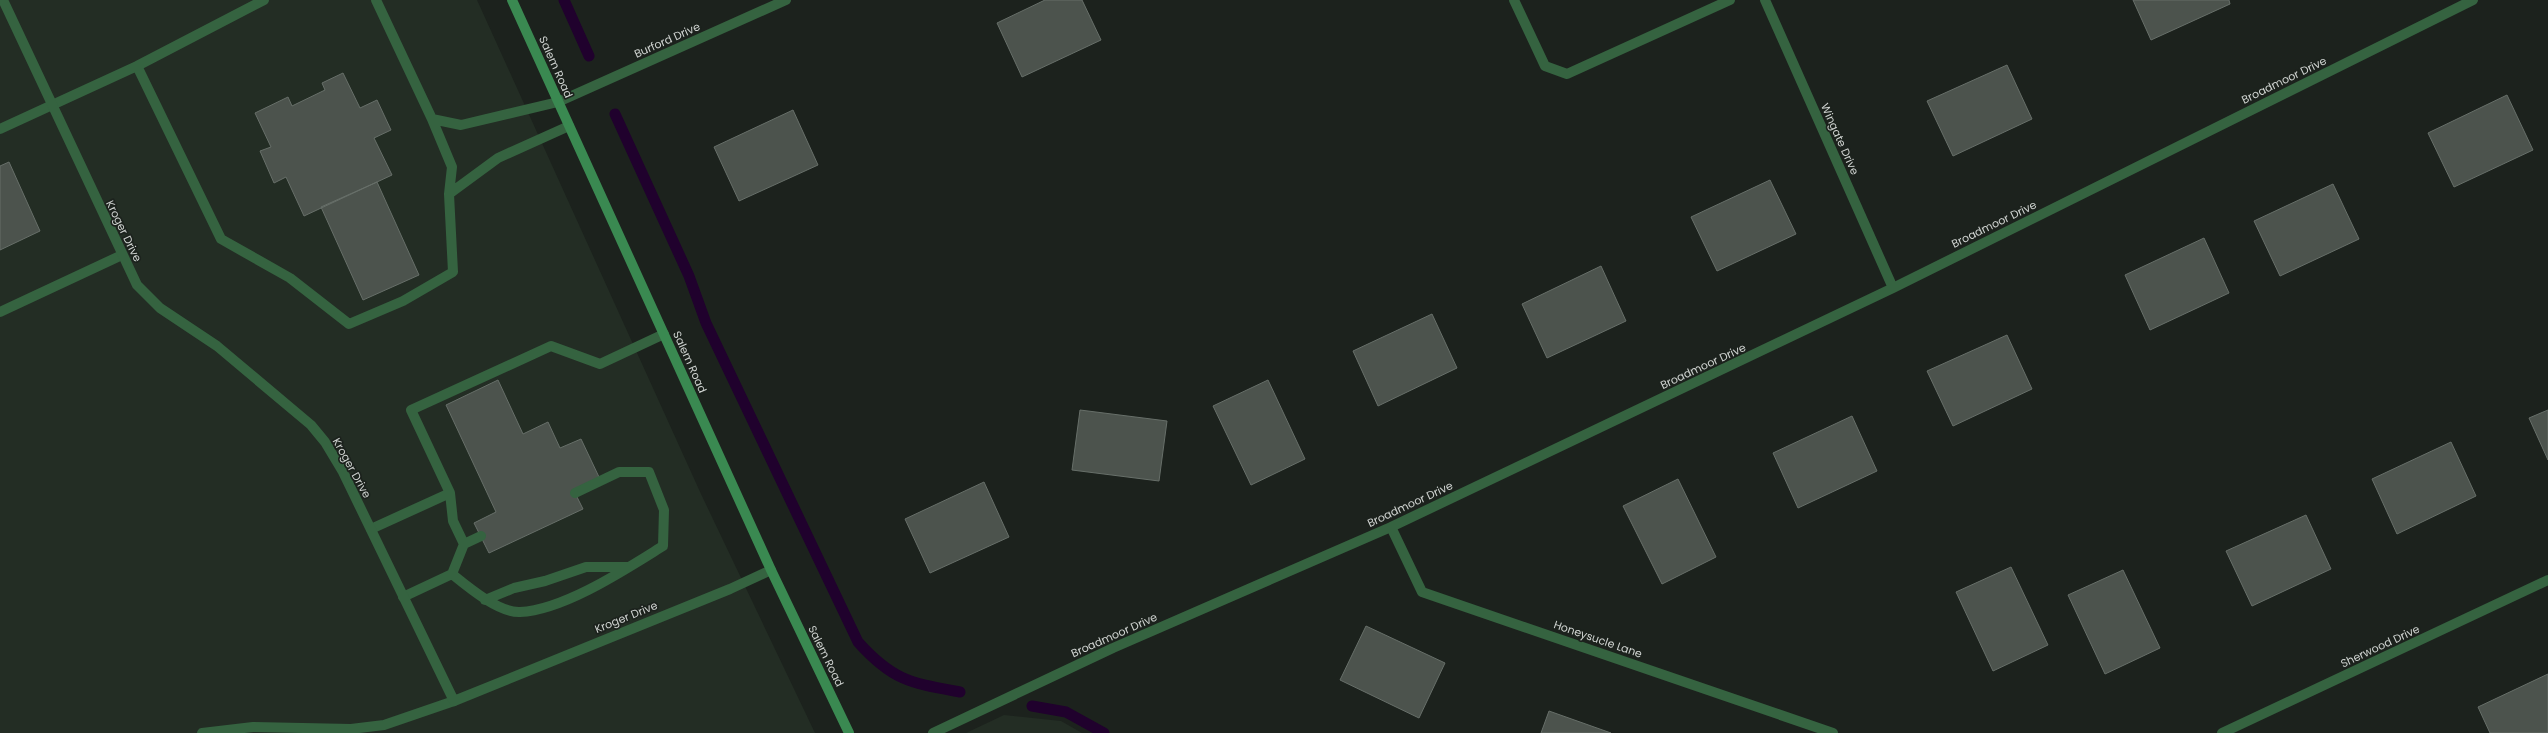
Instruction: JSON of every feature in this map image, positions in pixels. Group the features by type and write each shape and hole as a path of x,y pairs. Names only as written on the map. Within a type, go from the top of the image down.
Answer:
{"main road":[{"name":"Salem Road","path":"512,0 771,570 849,733"}],"street":[{"name":"Kroger Drive","path":"3,0 137,285 160,308 217,346 311,425 325,442 343,472 454,701 730,589 771,570"},
{"path":"0,129 137,66 264,0"},
{"path":"137,66 220,239 290,278 349,324 403,302 453,272 449,194 452,167 432,119 376,0"},
{"name":"Burford Drive","path":"432,119 460,125 558,102 786,0"},
{"path":"1514,0 1545,66 1567,74 1730,0"},
{"name":"Wingate Drive","path":"1765,0 1893,288"},
{"name":"Broadmoor Drive","path":"933,733 1113,648 1391,527 1893,288 2473,0"},
{"path":"449,194 498,158 570,126"},
{"path":"0,312 122,255"},
{"path":"464,544 453,521 450,493 412,410 552,346 600,364 664,334"},
{"path":"452,574 485,600 519,612 556,604 629,567 663,546 664,510 650,472 619,472 576,493"},
{"path":"371,529 450,493"},
{"name":"Honeysucle Lane","path":"1391,527 1422,592 1833,733"},
{"path":"403,597 452,574 464,544 481,536"},
{"path":"485,600 514,588 545,581 586,567 629,567"},
{"name":"Sherwood Drive","path":"2222,733 2548,580"},
{"path":"202,733 253,727 336,729 378,726 454,701"}],"shaded area":[{"path":"0,0 477,0 701,494 815,733 0,733"},
{"path":"1004,715 1061,721 1082,733 966,733"}],"building":[{"path":"1045,0 1082,0 1101,40 1022,77 997,23"},
{"path":"2133,0 2229,0 2230,4 2151,40"},
{"path":"2007,65 2032,119 1953,156 1927,101"},
{"path":"343,73 360,108 377,100 391,130 374,138 392,175 304,216 286,177 274,183 260,151 271,147 255,113 288,97 292,106 325,90 322,83"},
{"path":"2507,95 2533,150 2454,187 2428,133"},
{"path":"793,110 818,165 739,201 714,147"},
{"path":"9,162 40,231 0,250 0,166"},
{"path":"1770,180 1796,234 1717,271 1691,217"},
{"path":"377,182 419,275 363,300 321,207"},
{"path":"2333,184 2359,239 2280,276 2254,221"},
{"path":"2204,238 2229,293 2150,330 2125,275"},
{"path":"1601,266 1626,321 1547,358 1522,304"},
{"path":"1432,314 1457,368 1378,406 1353,351"},
{"path":"2007,335 2032,389 1953,426 1927,371"},
{"path":"498,380 523,434 548,422 560,448 581,439 599,477 575,493 583,509 489,553 474,523 496,512 446,405"},
{"path":"1268,380 1305,459 1251,485 1213,406"},
{"path":"1080,410 1167,421 1159,481 1072,470"},
{"path":"2548,410 2548,460 2529,418"},
{"path":"1852,416 1877,471 1798,508 1773,453"},
{"path":"2451,442 2476,496 2397,534 2372,479"},
{"path":"1678,479 1716,557 1662,584 1623,506"},
{"path":"984,482 1009,537 930,573 905,519"},
{"path":"2306,515 2331,569 2252,606 2226,551"},
{"path":"2011,567 2048,645 1993,671 1956,592"},
{"path":"2123,570 2160,648 2105,674 2068,595"},
{"path":"1366,626 1445,663 1419,718 1340,680"},
{"path":"2548,674 2548,733 2490,733 2478,707"},
{"path":"1549,711 1611,733 1541,733"}],"waterway":[{"path":"564,0 589,56"},
{"path":"615,114 689,276 706,323 858,642 870,655 893,673 915,683 960,692"},
{"path":"1032,706 1066,712 1104,733"}]}
